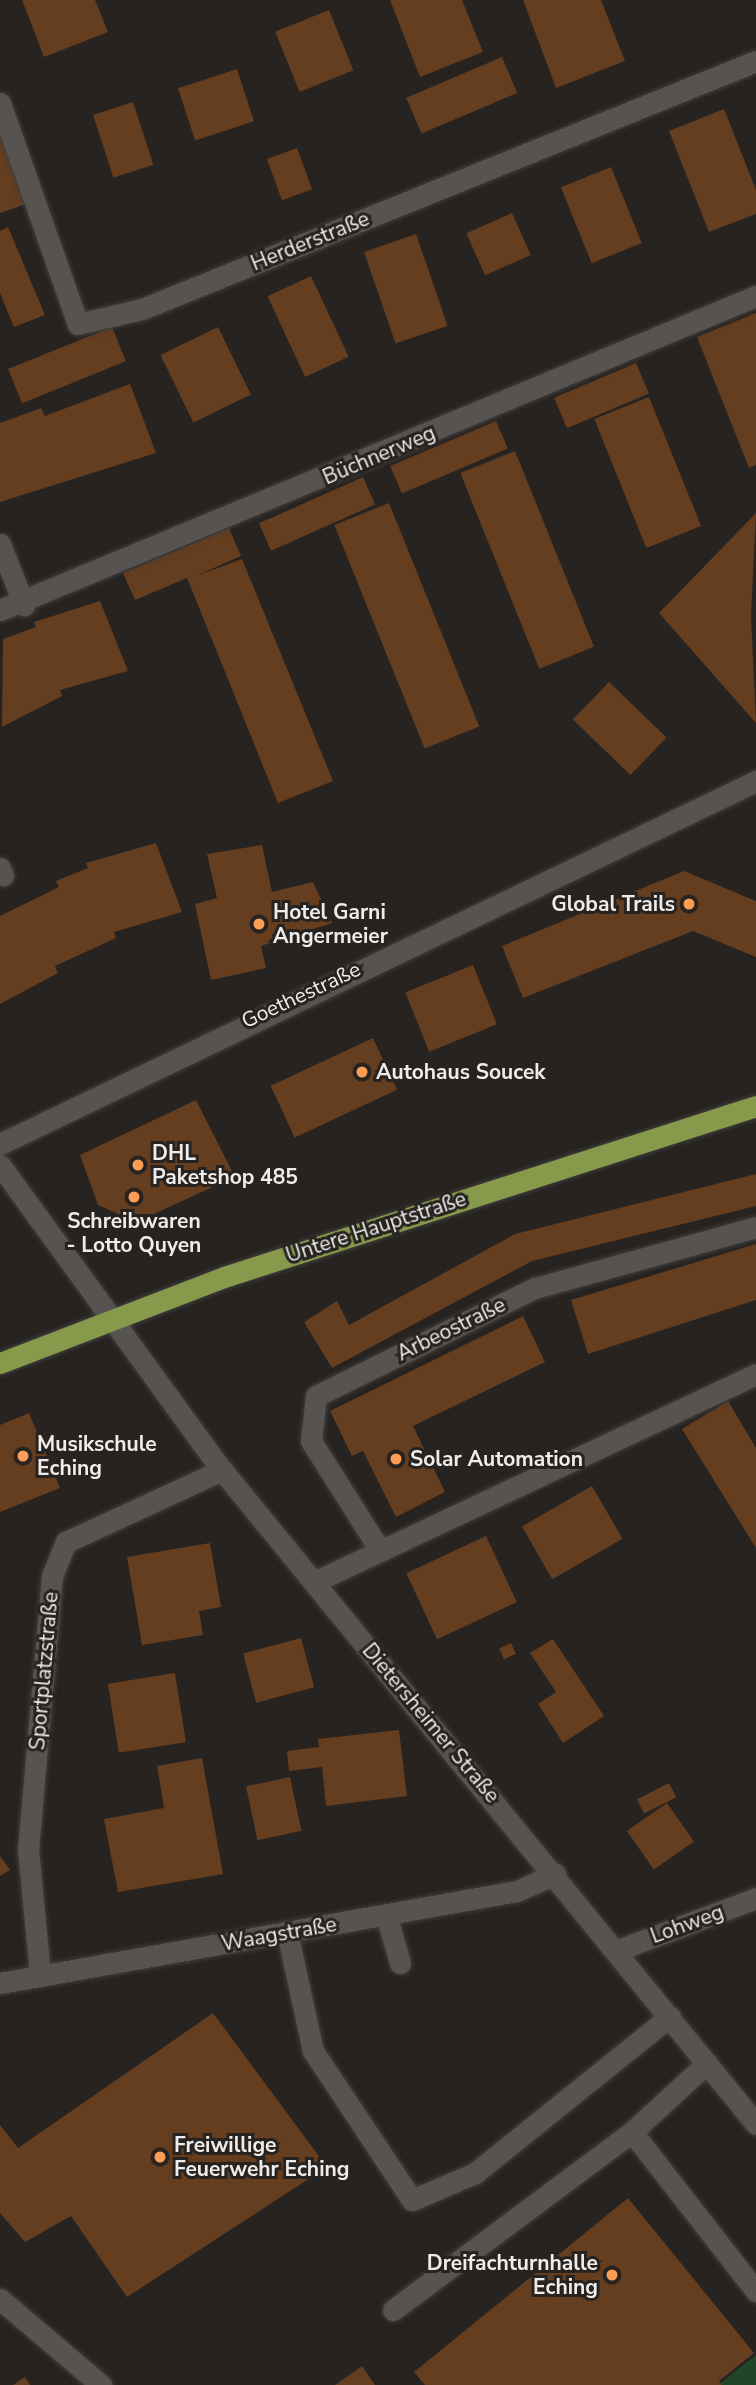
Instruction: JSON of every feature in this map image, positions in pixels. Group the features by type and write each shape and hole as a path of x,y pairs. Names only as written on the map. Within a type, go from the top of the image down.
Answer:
{"main road":[{"name":"Untere Hauptstraße","path":"0,1363 224,1277 756,1106"}],"street":[{"name":"Herderstraße","path":"0,103 78,324 142,309 756,61"},
{"name":"Büchnerweg","path":"0,610 24,605 756,296"},
{"path":"0,544 24,605"},
{"name":"Goethestraße","path":"0,1144 756,781"},
{"name":"Dietersheimer Straße","path":"0,1165 109,1320 222,1470 618,1950 756,2124"},
{"name":"Arbeostraße","path":"378,1548 311,1441 316,1396 536,1288 756,1227"},
{"path":"314,1582 378,1548 756,1374"},
{"name":"Sportplatzstraße","path":"40,1974 28,1850 52,1576 66,1542 222,1470"},
{"name":"Waagstraße","path":"0,1983 517,1891 555,1874"},
{"name":"Lohweg","path":"618,1950 756,1898"},
{"path":"386,1914 400,1963"},
{"path":"287,1932 313,2051 412,2200 475,2173 670,2016"},
{"path":"393,2310 632,2132 707,2063"},
{"path":"632,2132 756,2291"},
{"path":"0,2299 101,2385"}],"green space":[{"path":"756,2355 756,2385 718,2385"}],"building":[{"path":"22,0 95,0 108,32 44,57"},
{"path":"390,0 462,0 483,52 420,77"},
{"path":"523,0 601,0 625,61 556,88"},
{"path":"329,10 353,70 300,92 275,32"},
{"path":"502,57 517,93 422,134 406,98"},
{"path":"237,69 254,121 195,140 178,88"},
{"path":"133,102 153,165 113,178 93,115"},
{"path":"724,109 756,190 756,214 709,232 669,131"},
{"path":"0,132 26,204 0,213"},
{"path":"297,148 312,189 282,200 267,159"},
{"path":"611,167 642,243 592,263 561,187"},
{"path":"512,213 531,255 485,275 466,233"},
{"path":"8,227 45,315 14,327 0,293 0,231"},
{"path":"416,234 448,326 396,344 364,252"},
{"path":"311,276 349,357 305,377 267,296"},
{"path":"756,313 756,465 749,468 697,337"},
{"path":"112,327 126,361 22,403 8,369"},
{"path":"218,327 251,394 193,422 160,355"},
{"path":"636,363 649,393 567,428 554,398"},
{"path":"130,384 156,453 0,502 0,423 41,408 45,416"},
{"path":"649,397 701,526 646,548 594,419"},
{"path":"496,421 508,449 402,494 390,466"},
{"path":"515,451 594,647 539,669 460,473"},
{"path":"363,477 375,504 271,551 259,523"},
{"path":"389,503 479,726 425,749 334,525"},
{"path":"756,513 751,616 756,723 659,613"},
{"path":"229,528 241,556 196,576 242,559 333,781 278,803 187,578 135,600 123,573"},
{"path":"100,601 128,671 60,690 62,696 2,727 3,639 36,627 34,622"},
{"path":"609,682 667,738 630,775 573,719"},
{"path":"156,843 182,912 114,932 116,938 55,966 58,973 0,1004 0,916 59,887 56,881 88,868 86,863"},
{"path":"262,845 272,892 313,882 332,923 261,946 266,968 211,980 195,904 217,898 207,854"},
{"path":"684,871 756,901 756,957 693,931 523,998 502,946"},
{"path":"473,965 497,1024 429,1052 405,992"},
{"path":"373,1038 397,1090 295,1137 271,1086"},
{"path":"196,1100 235,1177 136,1222 98,1205 80,1155"},
{"path":"756,1174 756,1206 532,1261 332,1368 304,1322 337,1301 349,1325 515,1234"},
{"path":"756,1244 756,1300 588,1354 571,1300"},
{"path":"523,1316 545,1362 413,1426 445,1492 396,1517 363,1451 352,1456 330,1411"},
{"path":"728,1401 756,1448 756,1548 682,1429"},
{"name":"Musikschule Eching","path":"29,1413 60,1488 0,1512 0,1425"},
{"path":"592,1486 622,1539 552,1579 522,1526"},
{"path":"486,1536 517,1602 437,1639 406,1573"},
{"path":"210,1543 221,1607 199,1611 203,1635 142,1645 127,1557"},
{"path":"301,1638 314,1687 256,1703 243,1654"},
{"path":"553,1639 604,1716 563,1743 538,1704 556,1692 530,1653"},
{"path":"511,1643 516,1654 504,1659 499,1648"},
{"path":"175,1673 186,1742 119,1753 108,1684"},
{"path":"399,1730 407,1796 326,1806 322,1767 289,1771 287,1751 319,1747 318,1739"},
{"path":"202,1758 223,1874 118,1892 104,1819 164,1808 157,1766"},
{"path":"290,1777 301,1831 257,1840 246,1786"},
{"path":"669,1783 676,1797 644,1814 637,1799"},
{"path":"667,1803 694,1842 654,1870 627,1831"},
{"path":"0,1856 10,1870 0,1876"},
{"name":"Freiwillige Feuerwehr Eching","path":"213,2013 327,2167 127,2297 71,2216 25,2242 0,2213 0,2125 18,2148"},
{"name":"Dreifachturnhalle Eching","path":"628,2198 754,2353 719,2381 722,2385 425,2385 414,2372"},
{"path":"362,2366 375,2385 335,2385"},
{"path":"25,2377 30,2385 13,2385"}],"place":[{"name":"Global Trails","path":"689,904"},
{"name":"Hotel Garni Angermeier","path":"259,924"},
{"name":"Autohaus Soucek","path":"362,1072"},
{"name":"DHL Paketshop 485","path":"138,1165"},
{"name":"Schreibwaren - Lotto Quyen","path":"134,1197"},
{"name":"Musikschule Eching","path":"23,1456"},
{"name":"Solar Automation","path":"396,1459"},
{"name":"Freiwillige Feuerwehr Eching","path":"160,2157"},
{"name":"Dreifachturnhalle Eching","path":"612,2275"}]}
